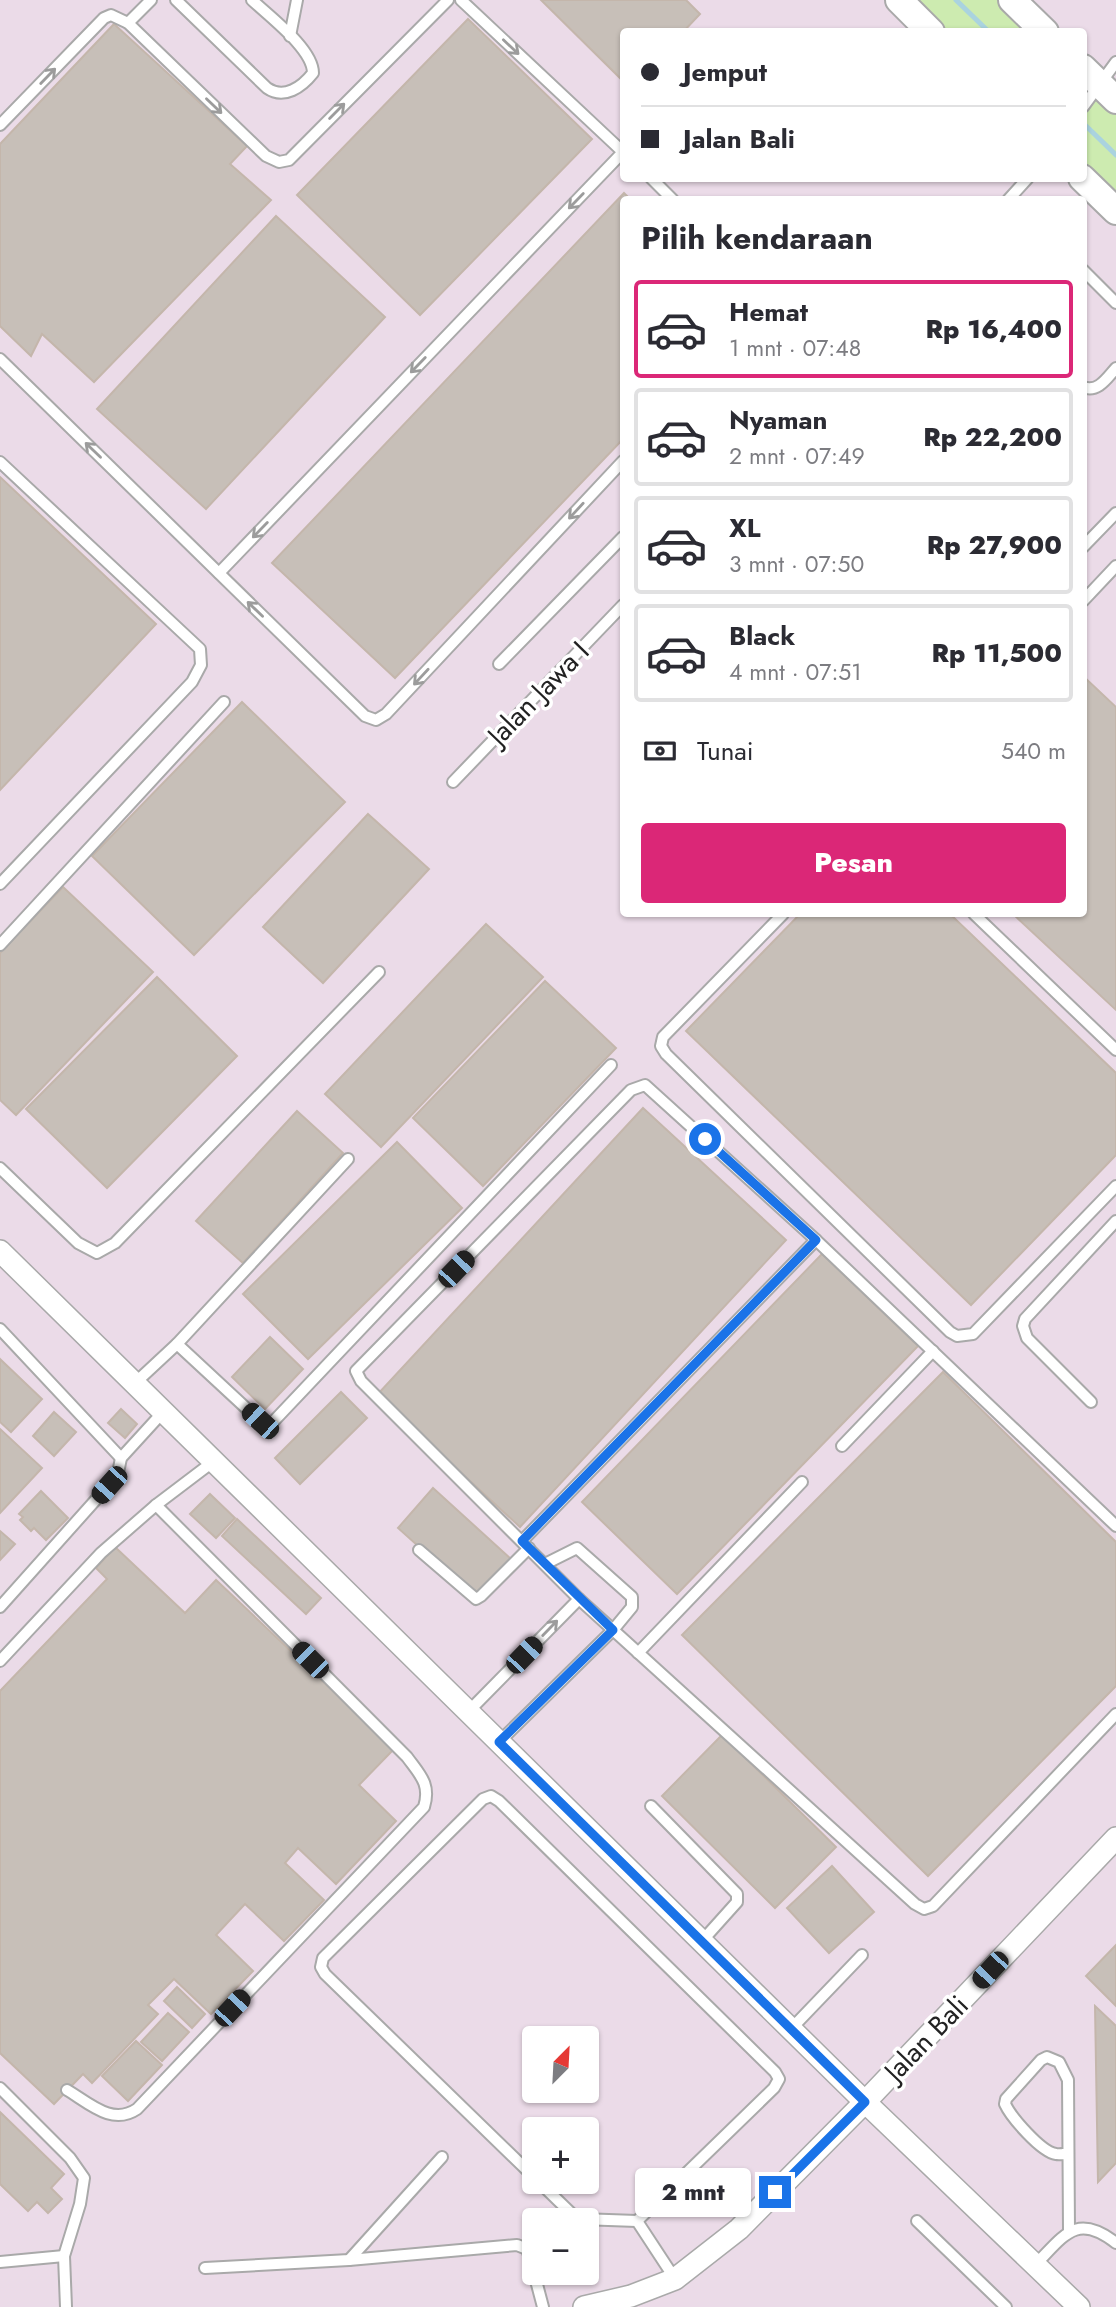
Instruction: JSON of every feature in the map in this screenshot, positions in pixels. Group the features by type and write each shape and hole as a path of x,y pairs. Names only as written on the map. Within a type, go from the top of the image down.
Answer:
{"street":[{"path":"899,0 927,28"},
{"path":"1012,0 1041,28"},
{"path":"1086,182 1116,211"},
{"path":"0,1251 865,2102 1079,2307"},
{"name":"Jalan Bali","path":"584,2307 631,2296 675,2279 739,2229 865,2102 1116,1838"}],"lane":[{"path":"128,23 152,0"},
{"path":"176,0 272,92 291,91 313,73 313,64 303,49 252,0"},
{"path":"290,36 297,0"},
{"path":"0,125 104,18 111,15 128,23 266,156 279,162 289,160 448,0"},
{"path":"461,0 620,149"},
{"path":"1094,91 1116,62"},
{"path":"219,573 620,155"},
{"path":"655,182 669,196"},
{"path":"1012,196 1024,182"},
{"path":"1087,274 1116,303"},
{"path":"0,359 365,716 376,720 386,714 620,464"},
{"path":"1087,387 1096,388 1116,368"},
{"path":"0,461 200,649 201,665 192,682 0,884"},
{"path":"1087,543 1116,513"},
{"path":"499,664 620,540"},
{"path":"1087,597 1116,566"},
{"name":"Jalan Jawa I","path":"453,782 620,608"},
{"path":"0,945 224,702"},
{"path":"780,917 663,1037 661,1046 666,1054 950,1332 957,1336 972,1334 1116,1186"},
{"path":"977,917 1116,1050"},
{"path":"0,1168 78,1242 97,1253 116,1243 379,972"},
{"path":"177,1344 260,1421 272,1423 611,1065"},
{"path":"1116,1526 816,1240 650,1088 639,1086 631,1090 356,1371 361,1381 579,1599 915,1904 924,1909 933,1906 1116,1714"},
{"path":"134,1384 177,1344 348,1159"},
{"path":"1091,1402 1027,1338 1023,1326 1026,1318 1116,1221"},
{"path":"419,1550 476,1599 481,1596 525,1544 816,1240"},
{"path":"0,1329 121,1458"},
{"path":"842,1446 933,1351"},
{"path":"0,1606 109,1485 118,1472 121,1458 163,1412"},
{"path":"0,1661 102,1553 156,1505 214,1461"},
{"path":"638,1653 802,1482"},
{"path":"67,2090 109,2115 127,2116 137,2109 424,1807 428,1795 424,1781 407,1757 156,1505"},
{"path":"499,1742 613,1630 632,1607 632,1597 577,1548 545,1564"},
{"path":"468,1712 579,1599"},
{"path":"522,2165 325,1974 321,1967 323,1958 483,1799 491,1796 509,1810 765,2062 779,2079 774,2088 640,2225"},
{"path":"651,1806 737,1894 737,1902 702,1941"},
{"path":"791,2029 862,1955"},
{"path":"1067,2152 1059,2155 1048,2151 1020,2126 1005,2104 1006,2099 1041,2060 1047,2057 1059,2062 1068,2080 1069,2231"},
{"path":"0,2088 70,2158 84,2178 80,2203 64,2256 66,2307"},
{"path":"349,2260 442,2157"},
{"path":"551,2194 580,2219 640,2225 675,2279"},
{"path":"917,2221 1006,2307"},
{"path":"1035,2265 1069,2231 1101,2231 1116,2243"},
{"path":"205,2268 349,2260 517,2245 522,2247"},
{"path":"0,2262 64,2256"},
{"path":"537,2285 543,2307"}],"shaded area":[{"path":"0,0 1116,0 1116,2307 0,2307"}],"green space":[{"path":"899,0 1012,0 1042,28 928,28"},
{"path":"1087,72 1116,100 1116,211 1087,182"}],"building":[{"path":"541,0 686,0 700,14 687,28 620,28 620,78"},
{"path":"468,19 592,139 420,315 297,195"},
{"path":"114,24 247,146 230,164 271,200 94,382 42,334 31,356 0,326 0,144"},
{"path":"620,197 620,442 395,678 272,563"},
{"path":"276,216 385,317 206,509 97,409"},
{"path":"0,477 156,624 0,790"},
{"path":"1087,680 1116,707 1116,1010 1016,917 1087,917"},
{"path":"242,702 345,802 194,955 92,856"},
{"path":"368,814 429,869 323,983 263,927"},
{"path":"63,887 153,972 16,1115 0,1100 0,953"},
{"path":"797,917 953,917 1116,1073 1116,1155 971,1305 686,1031"},
{"path":"486,924 543,977 381,1147 325,1094"},
{"path":"157,977 237,1056 107,1188 26,1109"},
{"path":"545,981 616,1048 483,1186 413,1118"},
{"path":"643,1108 786,1240 520,1527 377,1395"},
{"path":"297,1111 343,1153 243,1263 196,1221"},
{"path":"397,1142 462,1208 308,1359 243,1294"},
{"path":"822,1254 918,1346 677,1594 582,1502"},
{"path":"270,1337 303,1369 265,1409 232,1377"},
{"path":"0,1359 42,1399 11,1432 0,1422"},
{"path":"943,1372 1116,1542 1116,1686 928,1876 682,1635"},
{"path":"341,1392 367,1418 300,1484 275,1458"},
{"path":"121,1409 137,1424 125,1438 108,1423"},
{"path":"54,1412 76,1432 54,1456 33,1436"},
{"path":"0,1429 42,1468 0,1513"},
{"path":"433,1488 511,1559 476,1598 398,1528"},
{"path":"41,1491 68,1518 46,1540 34,1528 31,1531 20,1520 23,1517 19,1514"},
{"path":"210,1494 235,1518 216,1538 190,1514"},
{"path":"237,1519 321,1598 306,1614 222,1536"},
{"path":"0,1531 15,1544 0,1560"},
{"path":"115,1547 185,1613 216,1580 394,1749 359,1785 396,1821 336,1884 298,1848 285,1863 324,1900 284,1941 245,1904 216,1935 253,1971 211,2014 174,1979 148,2005 158,2014 92,2083 83,2074 54,2104 0,2053 0,1691 107,1579 96,1568"},
{"path":"722,1735 836,1847 775,1908 662,1796"},
{"path":"832,1866 874,1912 829,1953 787,1908"},
{"path":"1116,1945 1116,2006 1086,1976"},
{"path":"177,1987 205,2014 192,2028 164,2001"},
{"path":"1095,2006 1116,2026 1116,2163 1098,2182"},
{"path":"168,2013 189,2032 162,2061 141,2042"},
{"path":"136,2041 162,2065 128,2101 102,2076"},
{"path":"0,2112 64,2174 51,2188 62,2199 48,2213 37,2202 28,2211 0,2184"}],"waterway":[{"path":"956,0 985,28"},
{"path":"1087,127 1116,155"}],"route":[{"path":"705,1139 816,1240 522,1541 613,1630 499,1742 865,2102 775,2192"}]}
